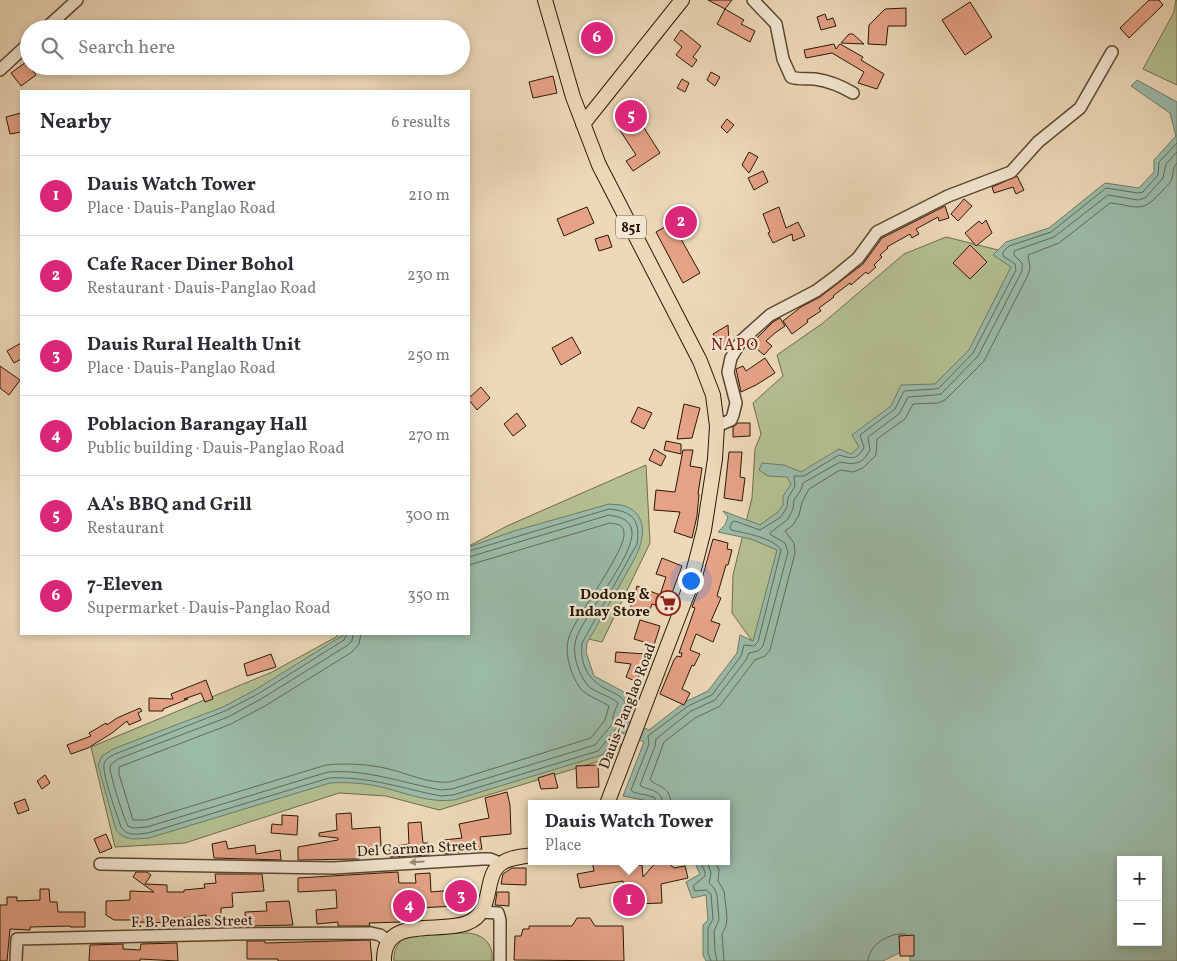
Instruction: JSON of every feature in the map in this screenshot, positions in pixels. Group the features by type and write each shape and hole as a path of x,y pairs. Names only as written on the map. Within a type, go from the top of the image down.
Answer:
{"main road":[{"name":"Dauis-Panglao Road","path":"545,0 563,66 599,165 706,374 713,395 717,426 709,500 698,559 688,592 609,800"},
{"path":"583,124 682,0"},
{"path":"384,961 385,947 388,941 395,935 412,930 470,922 481,912 487,901 493,876 500,864 528,856"}],"street":[{"path":"54,20 76,0"},
{"path":"753,0 776,24 783,59 791,78 822,81 838,85 853,92"},
{"path":"0,70 20,52"},
{"path":"717,426 731,420 736,403 728,372 731,358 742,342 770,315 816,291 858,258 877,232 948,196 1011,172 1038,142 1080,108 1112,52"},
{"name":"Del Carmen Street","path":"100,864 334,868 490,859 500,864"},
{"path":"481,912 498,913 500,920 500,961"},
{"name":"F. B. Penales Street","path":"16,961 17,939 235,934 371,934 380,935 388,941"}],"shaded area":[{"path":"1176,0 1177,85 1143,69 1174,12"},
{"path":"946,237 1006,252 1018,276 1013,298 753,642 732,613 733,575 752,498 755,449 761,434 753,403 783,376 777,355 823,323 904,254"},
{"path":"646,465 650,543 602,642 512,622 470,634 470,545 507,526"},
{"path":"337,635 423,635 621,744 613,757 439,810 386,796 339,793 185,843 115,847 91,747 272,672"},
{"path":"467,933 478,935 486,941 491,950 492,961 394,961 394,953 397,946 409,936"}],"water":[{"path":"1137,80 1177,102 1177,961 910,961 910,956 901,952 883,961 706,961 703,955 703,925 708,920 706,895 692,898 686,882 700,874 696,865 730,865 730,800 643,800 623,796 644,742 620,732 602,755 454,800 428,799 364,784 330,783 149,838 127,838 116,830 98,765 102,756 113,749 223,707 255,690 343,635 470,635 470,547 514,531 609,504 623,505 638,515 642,529 641,544 587,643 586,652 594,676 624,692 632,701 624,720 649,730 685,702 708,691 737,653 740,635 753,641 777,550 751,539 718,532 725,525 728,517 723,511 760,525 778,512 783,505 783,496 791,484 787,477 768,476 759,470 762,463 784,465 801,472 839,449 851,454 859,447 852,435 891,406 901,385 935,384 969,350 1011,267 993,255 1006,242 1049,228 1105,183 1139,188 1154,172 1154,160 1176,136 1170,113 1131,86"}],"building":[{"path":"708,0 732,0 725,9"},
{"path":"1149,0 1159,0 1163,5 1129,38 1120,28"},
{"path":"970,2 992,37 965,55 942,20"},
{"path":"906,8 906,26 888,26 886,45 868,44 869,25 885,9"},
{"path":"725,9 744,20 741,24 755,31 750,42 717,24"},
{"path":"825,14 827,20 833,18 836,26 821,30 817,17"},
{"path":"681,30 701,46 693,57 697,60 692,67 676,55 682,47 674,40"},
{"path":"849,34 853,34 864,44 841,43"},
{"path":"834,44 836,49 840,44 863,57 861,60 884,74 877,89 858,83 864,72 832,53 806,58 804,50"},
{"path":"20,66 20,75 36,75 21,86 11,73"},
{"path":"711,72 720,77 715,86 707,80"},
{"path":"553,76 557,93 533,98 529,82"},
{"path":"682,79 689,83 685,92 677,88"},
{"path":"632,109 660,153 633,171 626,161 636,155 614,121"},
{"path":"20,113 20,132 10,134 6,117"},
{"path":"727,119 734,125 727,133 721,127"},
{"path":"749,152 758,157 749,173 742,165"},
{"path":"763,171 768,182 754,190 748,178"},
{"path":"1017,176 1024,190 1016,194 1013,187 994,193 992,187"},
{"path":"964,199 972,206 958,221 951,214"},
{"path":"945,206 949,218 939,221 938,217 916,229 919,234 912,238 910,234 887,247 880,255 882,257 874,265 876,267 833,296 819,308 821,311 807,320 808,322 792,334 783,321 801,307 820,297 863,264 882,238"},
{"path":"587,207 594,223 564,236 557,219"},
{"path":"779,207 786,228 798,222 805,236 793,241 792,234 773,243 763,214"},
{"path":"986,220 992,233 976,246 965,233 979,221 982,224"},
{"path":"672,223 700,273 683,283 656,232"},
{"path":"608,235 612,247 599,251 595,239"},
{"path":"970,245 987,262 970,279 953,263"},
{"path":"780,318 785,326 766,341 772,346 764,355 751,344 773,322"},
{"path":"728,325 729,345 723,351 713,334"},
{"path":"572,337 581,353 561,365 552,348"},
{"path":"20,344 20,360 14,363 7,351"},
{"path":"765,358 775,373 741,392 736,369 743,366 746,371"},
{"path":"0,366 20,380 9,395 0,388"},
{"path":"481,387 490,398 477,410 470,401 470,397"},
{"path":"684,404 700,408 692,438 677,439"},
{"path":"638,407 652,413 644,429 631,422"},
{"path":"517,413 526,426 513,436 504,424"},
{"path":"738,423 750,423 750,436 733,437 733,427"},
{"path":"666,441 681,444 681,454 664,450"},
{"path":"654,449 666,456 661,466 649,460"},
{"path":"683,450 693,450 690,466 702,468 697,516 692,538 674,532 680,512 654,510 656,490 675,492"},
{"path":"729,452 742,452 740,477 745,478 742,501 724,498"},
{"path":"713,539 728,543 727,549 732,550 717,596 721,598 711,621 720,624 713,642 696,634 690,650 700,654 694,666 692,665 682,689 690,693 684,705 660,694 674,660 677,656 681,657 682,653 679,653 695,608 692,607"},
{"path":"662,558 682,566 672,593 675,594 670,610 652,604 648,615 630,609 637,586 660,595 666,577 656,574"},
{"path":"640,620 660,626 654,645 634,639"},
{"path":"616,652 646,654 645,665 643,664 637,682 626,677 631,664 615,662"},
{"path":"271,654 276,667 247,676 244,664"},
{"path":"206,680 213,699 205,702 201,693 184,699 188,699 163,709 163,711 149,711 149,698 173,699 171,694"},
{"path":"140,708 142,711 138,713 141,720 129,725 127,721 88,748 71,754 67,745 91,736 89,733 106,723 107,725 117,718"},
{"path":"598,765 599,787 577,788 576,766"},
{"path":"554,773 558,788 541,789 538,778"},
{"path":"45,775 50,783 42,789 37,781"},
{"path":"507,792 510,805 511,834 480,837 482,849 445,854 444,840 462,838 459,824 489,818 485,798"},
{"path":"25,799 29,810 18,814 14,803"},
{"path":"351,813 352,829 380,827 381,846 358,848 359,859 298,860 298,847 338,840 338,838 319,836 319,833 337,830 336,814"},
{"path":"282,815 298,816 297,835 271,833 272,824 282,825"},
{"path":"421,822 423,843 428,843 429,855 390,857 389,847 409,844 408,823"},
{"path":"106,834 112,848 100,853 94,839"},
{"path":"226,841 228,849 255,845 256,854 280,850 281,860 214,858 212,844"},
{"path":"593,865 642,865 643,877 654,865 671,865 674,868 685,866 688,878 661,884 662,903 634,904 630,906 623,904 623,881 580,888 577,874 594,871"},
{"path":"512,868 526,868 526,885 501,884 503,874"},
{"path":"136,872 147,872 151,875 145,884 167,885 167,892 184,892 184,890 205,888 204,884 216,883 215,874 262,874 264,891 232,893 233,907 221,908 221,924 206,925 206,915 181,918 181,923 114,920 106,915 106,901 130,900 130,891 154,892 133,877"},
{"path":"398,872 399,883 416,883 415,874 430,873 431,892 464,889 467,904 416,908 416,913 400,913 400,922 369,923 370,926 338,926 338,922 317,924 316,910 337,908 336,890 298,892 298,878"},
{"path":"40,889 49,889 50,902 57,902 58,912 85,912 85,927 30,927 30,930 10,929 7,961 0,961 0,905 7,905 7,897 17,897 17,901 40,900"},
{"path":"497,892 509,892 509,906 495,905"},
{"path":"289,901 293,925 246,925 245,912 267,911 266,902"},
{"path":"577,918 590,918 595,926 623,926 624,961 514,960 515,936 521,936 523,929 529,929 529,926 572,926"},
{"path":"914,935 914,956 900,956 899,936"},
{"path":"370,940 372,961 278,961 278,959 247,959 247,941 265,941 265,943"},
{"path":"177,943 178,961 140,959 140,961 89,961 90,945 123,944 123,949 140,950 141,944"}],"place":[{"name":"7-Eleven","path":"597,38"},
{"name":"AA's BBQ and Grill","path":"631,116"},
{"name":"Cafe Racer Diner Bohol","path":"681,222"},
{"name":"Dodong & Inday Store","path":"668,603"},
{"name":"Dauis Rural Health Unit","path":"461,896"},
{"name":"Dauis Watch Tower","path":"629,900"},
{"name":"Poblacion Barangay Hall","path":"409,906"}],"district":[{"name":"NAPO","path":"735,344"}]}
